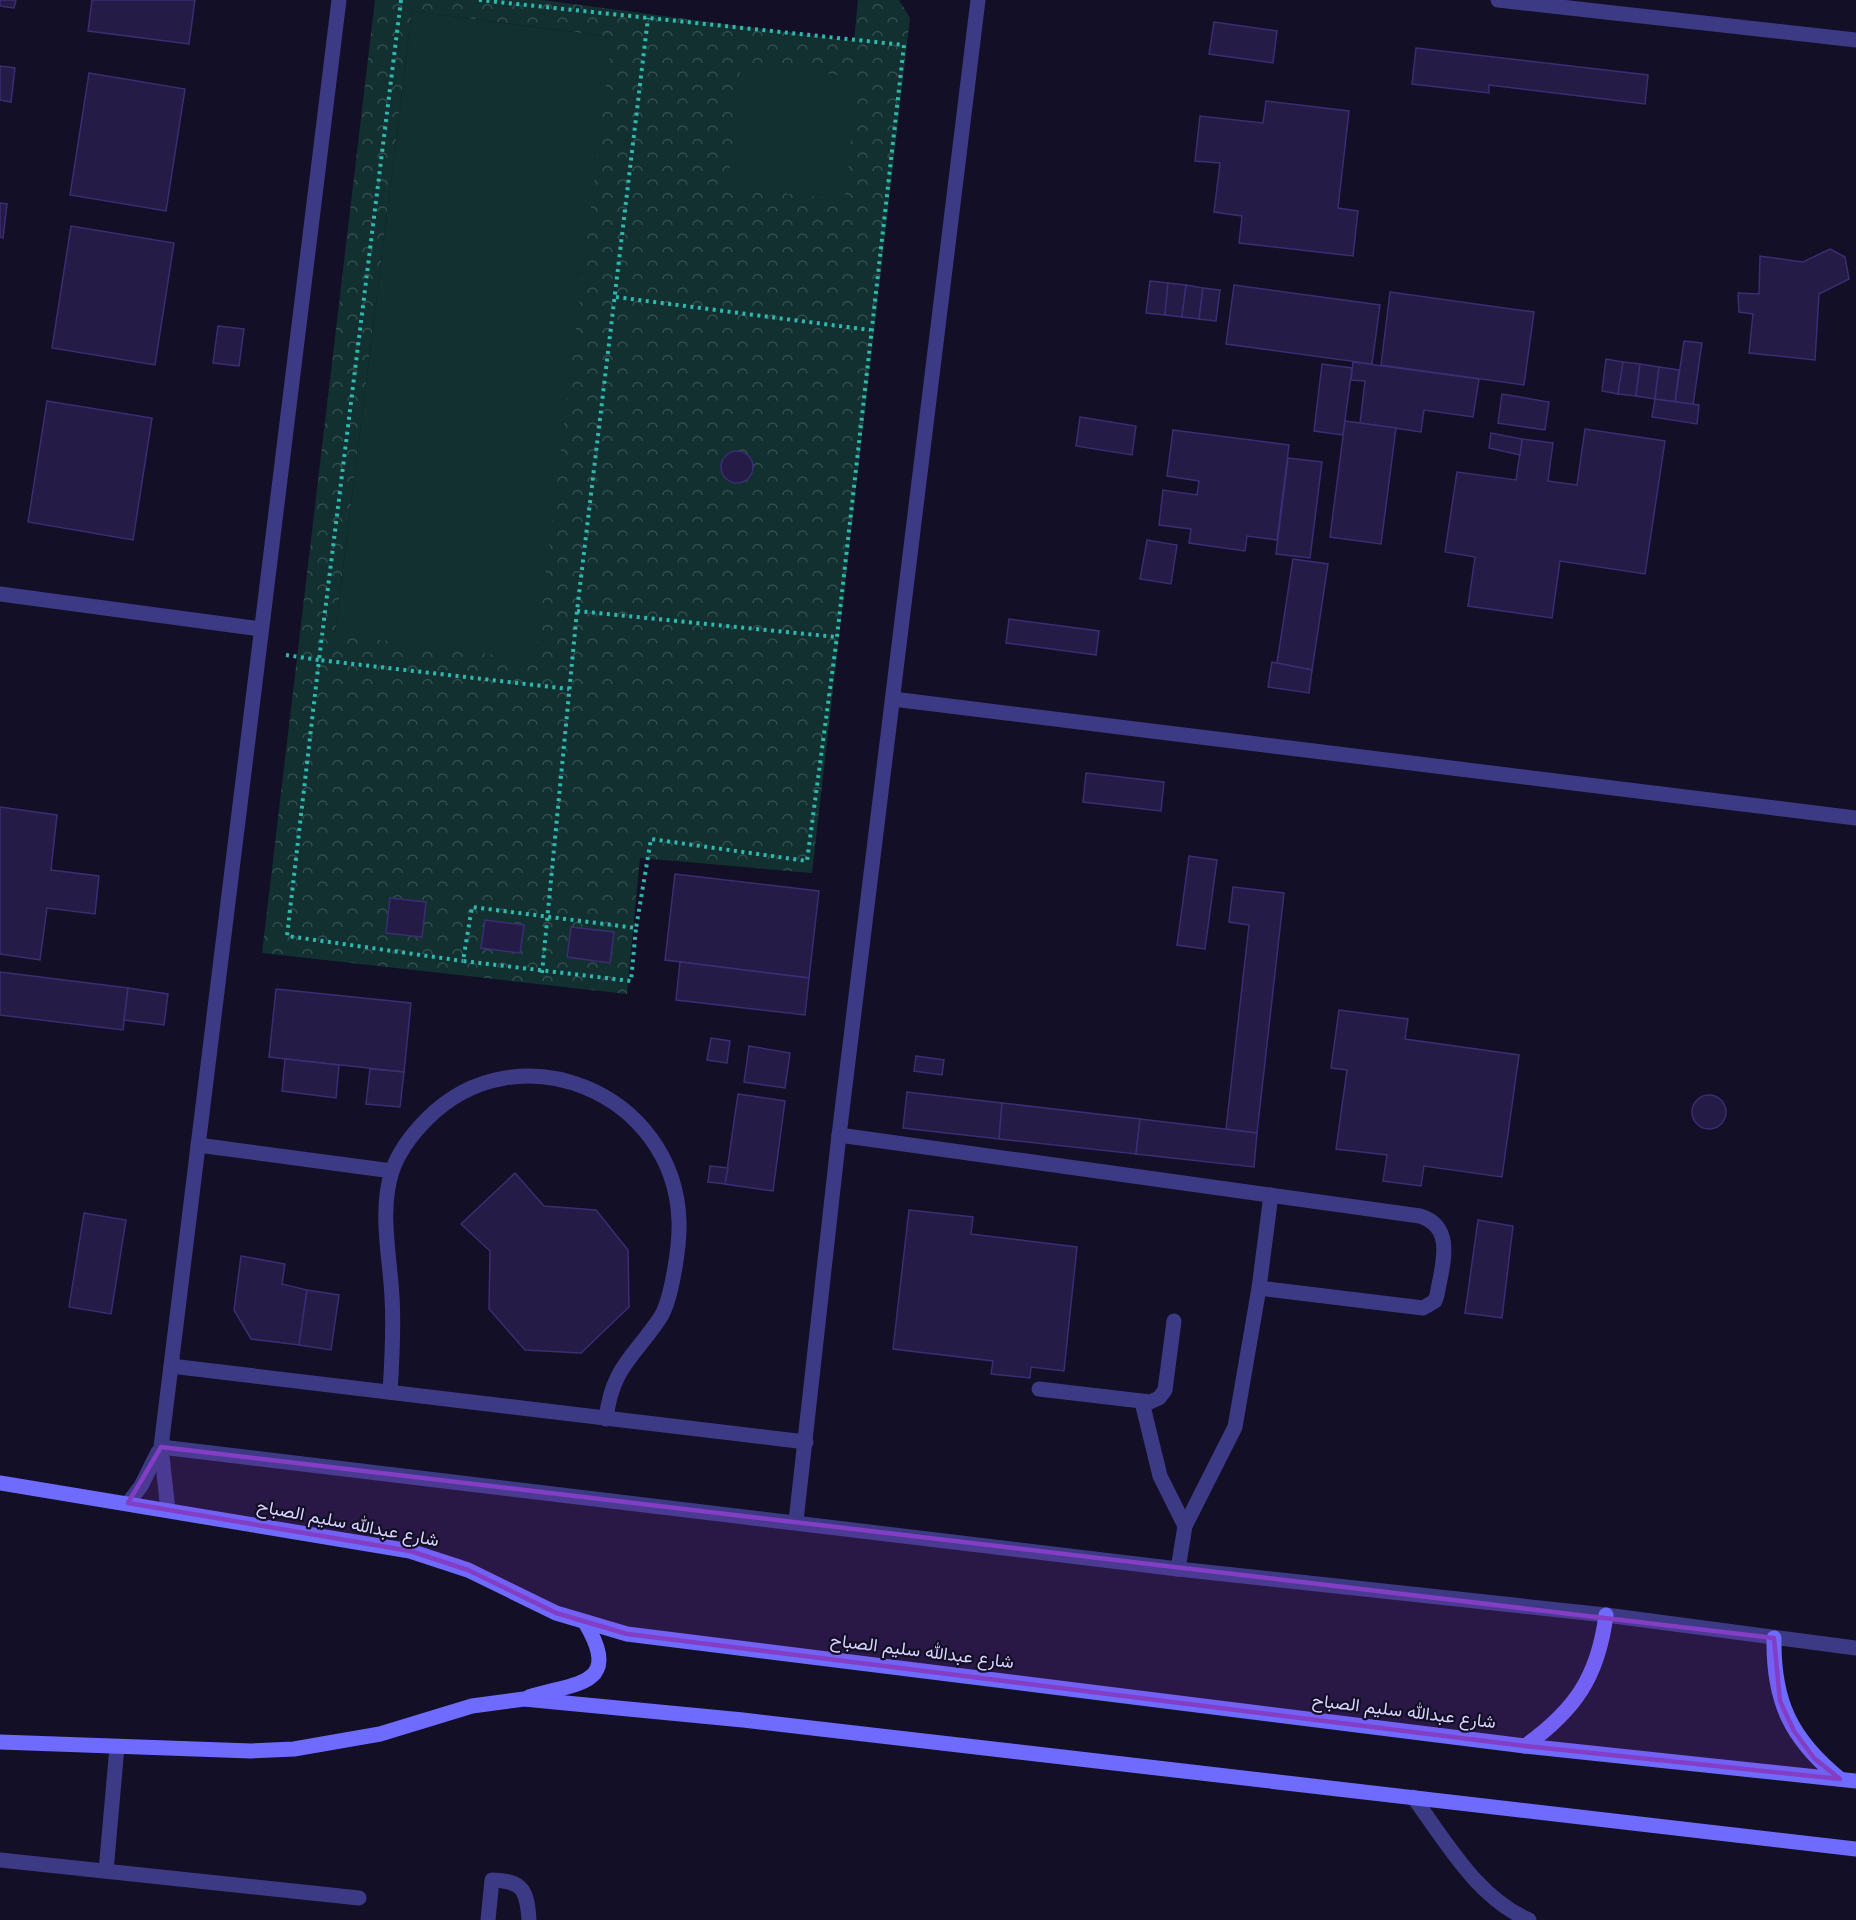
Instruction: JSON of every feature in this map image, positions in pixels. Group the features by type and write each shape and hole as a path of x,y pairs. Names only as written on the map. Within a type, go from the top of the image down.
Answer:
{"main road":[{"name":"شارع عبدالله سليم الصباح","path":"0,1483 410,1551 468,1570 556,1613 586,1624 627,1634 1525,1746 1856,1781"},
{"path":"1525,1746 1552,1727 1575,1703 1591,1675 1602,1644 1606,1615"},
{"path":"0,1742 251,1751 294,1749 380,1734 472,1706 524,1699 581,1683 596,1671 601,1662 600,1652 586,1624"},
{"path":"1774,1638 1773,1668 1780,1701 1794,1731 1814,1758 1840,1779"},
{"path":"524,1699 743,1720 1856,1849"}],"street":[{"path":"168,1510 161,1447 339,0"},
{"path":"796,1521 839,1136 978,0"},
{"path":"1498,0 1856,40"},
{"path":"0,594 261,629"},
{"path":"893,699 1856,818"},
{"path":"390,1392 392,1297 386,1251 386,1213 392,1171 412,1135 440,1106 476,1085 515,1076 556,1077 595,1089 629,1112 655,1143 672,1180 679,1221 672,1290 662,1316 617,1374 609,1396 606,1419"},
{"path":"839,1136 1420,1216 1431,1219 1438,1226 1445,1245 1435,1301 1423,1308 1259,1288"},
{"path":"198,1145 392,1171"},
{"path":"1178,1569 1185,1526 1235,1427 1259,1288 1271,1195"},
{"path":"1039,1389 1142,1402 1159,1398 1165,1390 1174,1321"},
{"path":"171,1366 806,1442"},
{"path":"1142,1402 1160,1476 1185,1526"},
{"path":"128,1503 147,1477 161,1447"},
{"path":"161,1447 796,1521 1178,1569 1606,1615 1856,1647"},
{"path":"106,1871 117,1747"},
{"path":"1413,1797 1474,1879 1497,1901 1529,1920"},
{"path":"0,1860 358,1898"},
{"path":"488,1920 492,1880 518,1884 524,1892 530,1920"}],"path":[{"path":"401,0 287,936 542,972 631,981 636,928 651,839 807,861 837,637 904,45 479,0"},
{"path":"542,972 577,611 648,18"},
{"path":"616,297 870,330"},
{"path":"577,611 837,637"},
{"path":"259,650 319,660 569,689"},
{"path":"463,961 472,907 547,914 636,928"}],"highlighted area":[{"path":"161,1447 1774,1638 1780,1701 1794,1731 1814,1758 1840,1779 1525,1746 627,1634 556,1613 468,1570 410,1551 128,1503"}],"green space":[{"path":"375,0 543,0 854,41 858,0 899,0 910,18 812,873 640,858 627,994 262,953","holes":["412,11 612,37 335,634"]},
{"path":"412,11 612,37 535,660 335,634"},
{"path":"741,64 857,77 845,200 728,187"}],"building":[{"path":"0,0 16,0 14,8 0,6"},
{"path":"92,0 195,0 189,44 88,31"},
{"path":"1214,22 1277,31 1273,63 1209,54"},
{"path":"1416,48 1648,75 1645,104 1489,85 1489,93 1412,84"},
{"path":"0,66 15,68 11,102 0,100"},
{"path":"89,73 185,89 166,211 70,195"},
{"path":"1266,101 1349,111 1338,208 1358,211 1353,256 1239,243 1242,216 1214,212 1220,163 1195,161 1200,116 1263,123"},
{"path":"0,203 7,204 3,238 0,237"},
{"path":"71,226 174,243 155,365 52,348"},
{"path":"1830,249 1845,257 1849,279 1819,294 1815,360 1749,353 1753,314 1739,312 1738,293 1759,294 1760,256 1803,262"},
{"path":"1150,281 1168,283 1165,315 1146,313"},
{"path":"1168,283 1186,285 1182,317 1165,315"},
{"path":"1186,285 1203,288 1199,319 1182,317"},
{"path":"1234,285 1380,305 1372,364 1226,344"},
{"path":"1203,288 1220,290 1216,321 1199,319"},
{"path":"1390,292 1534,312 1524,385 1381,365"},
{"path":"218,326 244,329 239,366 213,363"},
{"path":"1684,341 1702,343 1693,405 1675,402"},
{"path":"1606,359 1623,362 1618,394 1602,391"},
{"path":"1353,362 1479,379 1473,417 1424,410 1421,432 1360,423 1365,381 1351,380"},
{"path":"1623,362 1640,364 1636,396 1618,394"},
{"path":"1322,364 1352,368 1343,435 1314,431"},
{"path":"1640,364 1659,367 1655,399 1636,396"},
{"path":"1659,367 1679,370 1675,402 1655,399"},
{"path":"1502,394 1549,402 1545,430 1498,423"},
{"path":"1655,399 1699,405 1697,424 1652,417"},
{"path":"47,401 152,418 133,540 28,522"},
{"path":"1080,417 1136,426 1132,455 1076,446"},
{"path":"1345,421 1396,428 1381,544 1330,537"},
{"path":"1585,429 1665,441 1645,574 1560,561 1552,618 1468,606 1475,557 1445,552 1457,472 1516,480 1522,439 1553,443 1548,481 1577,485"},
{"path":"1173,430 1289,445 1277,540 1247,536 1245,551 1189,543 1191,529 1159,525 1163,490 1197,495 1199,481 1167,476"},
{"path":"1491,433 1522,439 1520,455 1489,448"},
{"path":"737,451 748,456 753,467 748,478 737,483 726,478 721,467 726,456"},
{"path":"1288,458 1322,462 1310,558 1276,554"},
{"path":"1147,540 1177,545 1171,584 1140,579"},
{"path":"1293,559 1328,564 1312,670 1277,663"},
{"path":"1009,619 1099,631 1096,655 1006,643"},
{"path":"1272,662 1312,670 1309,693 1268,687"},
{"path":"1086,773 1164,782 1161,811 1083,802"},
{"path":"0,807 57,815 51,870 99,876 95,914 47,908 40,960 0,954"},
{"path":"1189,856 1217,860 1205,949 1177,945"},
{"path":"675,874 819,891 809,978 665,960"},
{"path":"1233,887 1284,893 1257,1133 1226,1129 1249,925 1229,922"},
{"path":"390,898 426,902 422,937 386,933"},
{"path":"485,920 524,925 520,953 481,948"},
{"path":"571,927 614,932 610,963 567,957"},
{"path":"680,962 809,978 805,1015 676,1000"},
{"path":"0,972 128,988 123,1030 0,1015"},
{"path":"128,988 168,994 164,1025 124,1020"},
{"path":"276,989 411,1003 404,1072 269,1057"},
{"path":"1339,1010 1408,1019 1405,1039 1519,1055 1502,1177 1424,1166 1421,1186 1383,1181 1387,1155 1336,1149 1347,1070 1331,1068"},
{"path":"711,1038 730,1041 727,1063 707,1060"},
{"path":"749,1046 790,1053 785,1088 744,1082"},
{"path":"916,1056 944,1060 942,1075 914,1071"},
{"path":"285,1059 339,1065 336,1098 282,1091"},
{"path":"370,1069 404,1072 400,1107 366,1104"},
{"path":"907,1092 1002,1103 999,1139 903,1128"},
{"path":"738,1094 785,1101 773,1191 725,1184"},
{"path":"1709,1095 1721,1100 1726,1112 1721,1124 1709,1129 1697,1124 1692,1112 1697,1100"},
{"path":"1002,1103 1140,1119 1136,1154 999,1139"},
{"path":"1140,1119 1257,1133 1254,1167 1136,1154"},
{"path":"710,1166 728,1168 725,1184 708,1182"},
{"path":"515,1173 544,1206 596,1210 628,1250 629,1307 581,1353 525,1350 489,1309 490,1251 461,1224"},
{"path":"909,1210 973,1217 971,1234 1077,1247 1064,1371 1031,1367 1030,1378 991,1374 993,1361 893,1349"},
{"path":"84,1213 126,1220 111,1314 69,1307"},
{"path":"1478,1220 1513,1226 1502,1318 1465,1313"},
{"path":"241,1256 285,1264 282,1284 307,1290 299,1345 251,1339 234,1310"},
{"path":"307,1290 339,1295 331,1350 299,1345"}]}
